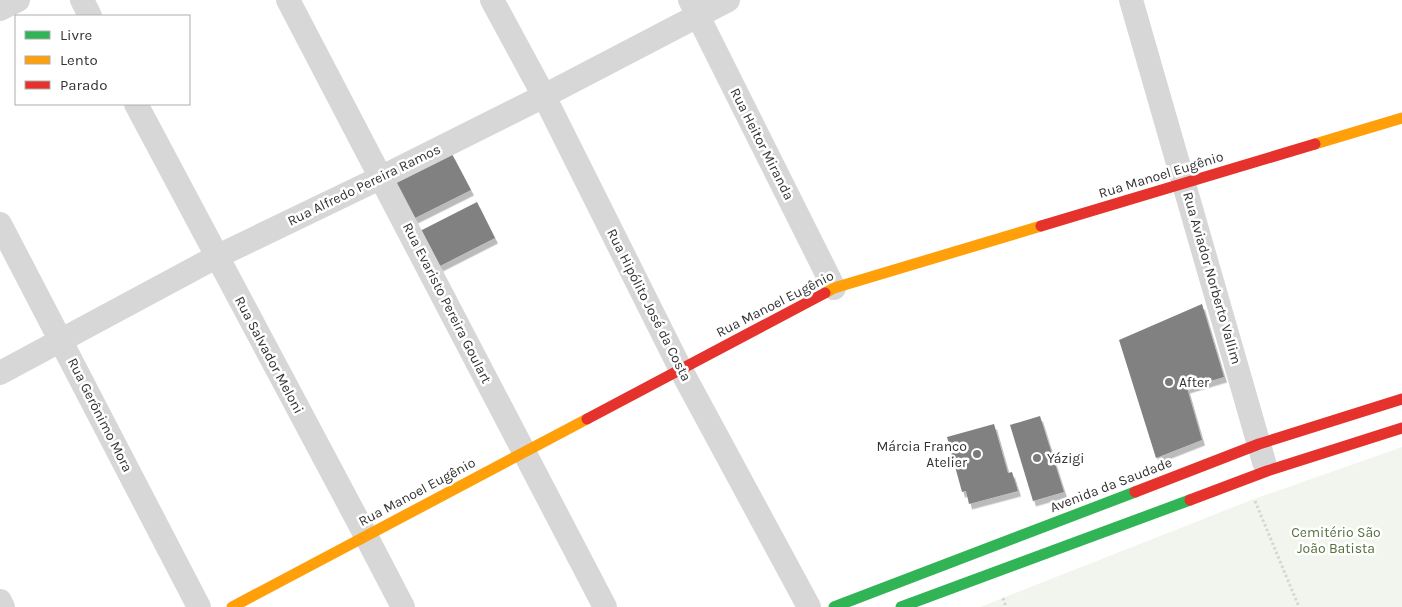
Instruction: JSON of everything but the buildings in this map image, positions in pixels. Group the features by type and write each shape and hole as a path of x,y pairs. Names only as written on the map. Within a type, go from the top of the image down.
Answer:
{"street":[{"path":"0,9 18,0"},
{"path":"82,0 90,15"},
{"name":"Rua Evaristo Pereira Goulart","path":"288,0 605,607"},
{"name":"Rua Hipólito José da Costa","path":"492,0 544,96 681,370 810,607"},
{"name":"Rua Alfredo Pereira Ramos","path":"0,373 216,257 382,178 544,96 694,8 728,0"},
{"name":"Rua Aviador Norberto Vallim","path":"1131,0 1267,471"},
{"name":"Rua Heitor Miranda","path":"694,8 834,288"},
{"name":"Rua Salvador Meloni","path":"137,105 402,607"},
{"name":"Rua Manoel Eugênio","path":"232,607 834,288 1402,118"},
{"name":"Rua Gerônimo Mora","path":"0,224 199,607"},
{"name":"Avenida da Saudade","path":"834,607 1260,444 1402,399"},
{"path":"901,607 1267,471 1402,428"},
{"path":"0,601 3,607"}],"path":[{"path":"1254,499 1299,607"},
{"path":"1003,598 1006,607"}],"green space":[{"name":"Cemitério São João Batista","path":"1402,447 1402,607 980,607 1254,499"}],"traffic: fast":[{"path":"834,607 1135,492"},
{"path":"901,607 1190,500"}],"traffic: slow":[{"path":"1315,144 1402,118"},
{"path":"825,293 834,288 1041,226"},
{"path":"232,607 587,419"}],"traffic: jam":[{"path":"1041,226 1315,144"},
{"path":"587,419 825,293"},
{"path":"1135,492 1259,444 1402,399"},
{"path":"1190,500 1267,471 1402,428"}],"place":[{"name":"After","path":"1169,382"},
{"name":"Márcia Franco Atelier","path":"977,454"},
{"name":"Yázigi","path":"1037,458"}]}
